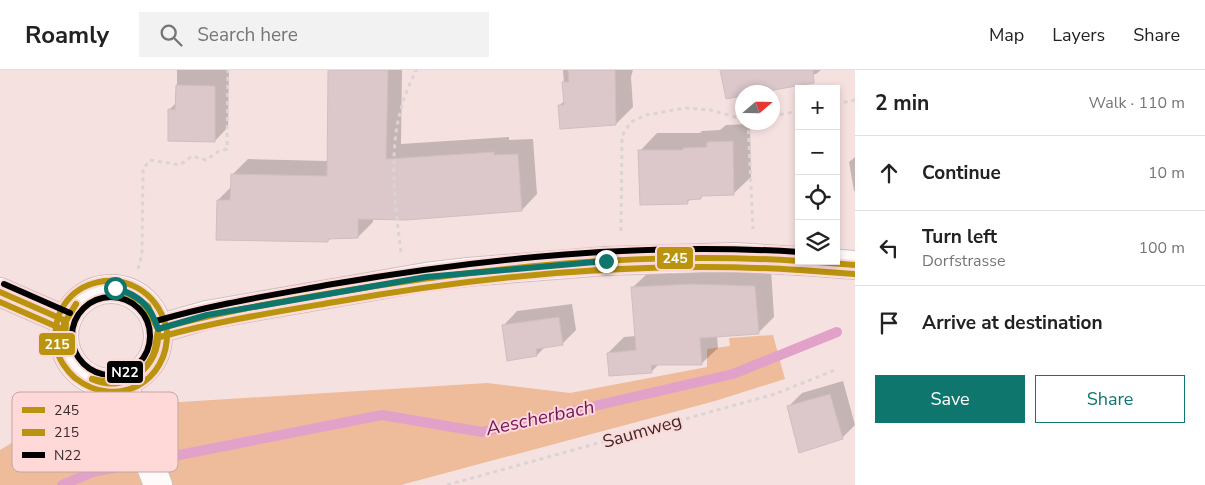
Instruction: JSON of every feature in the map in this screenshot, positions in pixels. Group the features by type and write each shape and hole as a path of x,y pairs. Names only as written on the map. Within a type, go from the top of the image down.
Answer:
{"street":[{"path":"158,329 207,315 426,277 468,272 606,261 735,257 795,261"},
{"path":"840,264 855,265"},
{"path":"115,288 130,292 144,301 153,314 158,329 158,343 154,356 147,367 137,376 124,382 109,384 95,381 82,374 72,363 65,350 63,335 66,320 73,306 85,296 100,290 115,288"},
{"path":"0,292 66,320"},
{"path":"124,382 127,392"}],"path":[{"path":"138,269 142,254 143,169 150,160 180,165 192,156 206,160 219,151 227,150 228,70"},
{"path":"401,252 394,199 395,127 405,92 416,72 414,70"},
{"path":"840,103 855,100"},
{"path":"621,235 622,136 631,122 646,115 685,108 711,110 735,117"},
{"path":"780,115 795,112"},
{"path":"748,130 754,234"},
{"name":"Saumweg","path":"447,485 775,394 835,370"}],"shaded area":[{"path":"773,335 785,379 715,401 401,485 0,485 0,450 12,443 12,472 178,472 178,402 487,383 570,393 707,367 707,349 730,346 729,338"}],"building":[{"path":"328,70 388,70 386,159 494,152 494,155 518,154 522,211 407,220 358,219 358,238 328,239 328,242 216,240 217,200 230,200 231,174 327,176"},
{"path":"568,70 615,70 616,125 560,129 558,105 564,105 562,82 569,82"},
{"path":"720,70 813,70 814,83 780,89 780,85 735,85 735,97 726,99"},
{"path":"176,85 215,86 215,142 168,141 168,109 175,110"},
{"path":"733,141 734,195 701,196 701,199 687,200 688,204 640,205 638,150 683,150 683,148 707,147 707,142"},
{"path":"691,284 755,286 759,334 700,338 702,365 651,365 652,373 609,376 607,353 636,350 631,287"},
{"path":"559,317 563,345 536,349 537,356 507,361 502,325"},
{"path":"830,394 843,439 799,453 787,406"}],"waterway":[{"name":"Aescherbach","path":"178,455 382,415 482,432 733,374 837,332"},
{"name":"Aescherbach","path":"62,485 93,472"}],"transit line":[{"name":"N22","path":"156,321 222,305 333,284 507,260 565,254 682,249 795,252"},
{"name":"245","path":"158,329 223,313 310,297 390,284 506,269 565,263 682,258 795,261"},
{"name":"245","path":"840,264 855,265"},
{"name":"215","path":"160,337 291,309 392,292 508,277 566,272 682,267 798,270"},
{"name":"215","path":"800,270 854,274"},
{"name":"215","path":"166,326 155,303 138,288 118,281 98,282 79,290 65,304 57,324 57,350 64,365 75,378 91,387 107,391 123,391 137,386 150,377 159,365 165,349 167,331"},
{"name":"N22","path":"4,284 70,313"},
{"name":"245","path":"0,292 66,321"},
{"name":"245","path":"125,292 148,306 157,327"},
{"name":"245","path":"125,292 141,301 157,327"},
{"name":"N22","path":"111,297 126,300 138,309 147,321 150,336 147,351 138,363 126,372 111,375 96,372 84,363 75,351 72,336 75,321 84,309 96,300 111,297"},
{"name":"215","path":"0,302 62,329"},
{"name":"245","path":"65,345 64,323 76,304"},
{"name":"245","path":"65,345 66,321 76,304"},
{"name":"245","path":"92,379 119,381 127,379 142,370 153,355 158,331"},
{"name":"245","path":"92,379 104,383 117,383 128,380 138,374 154,356 158,331"}],"route":[{"path":"115,288 130,292 144,301 153,314 158,329 207,315 426,277 606,261"}]}
